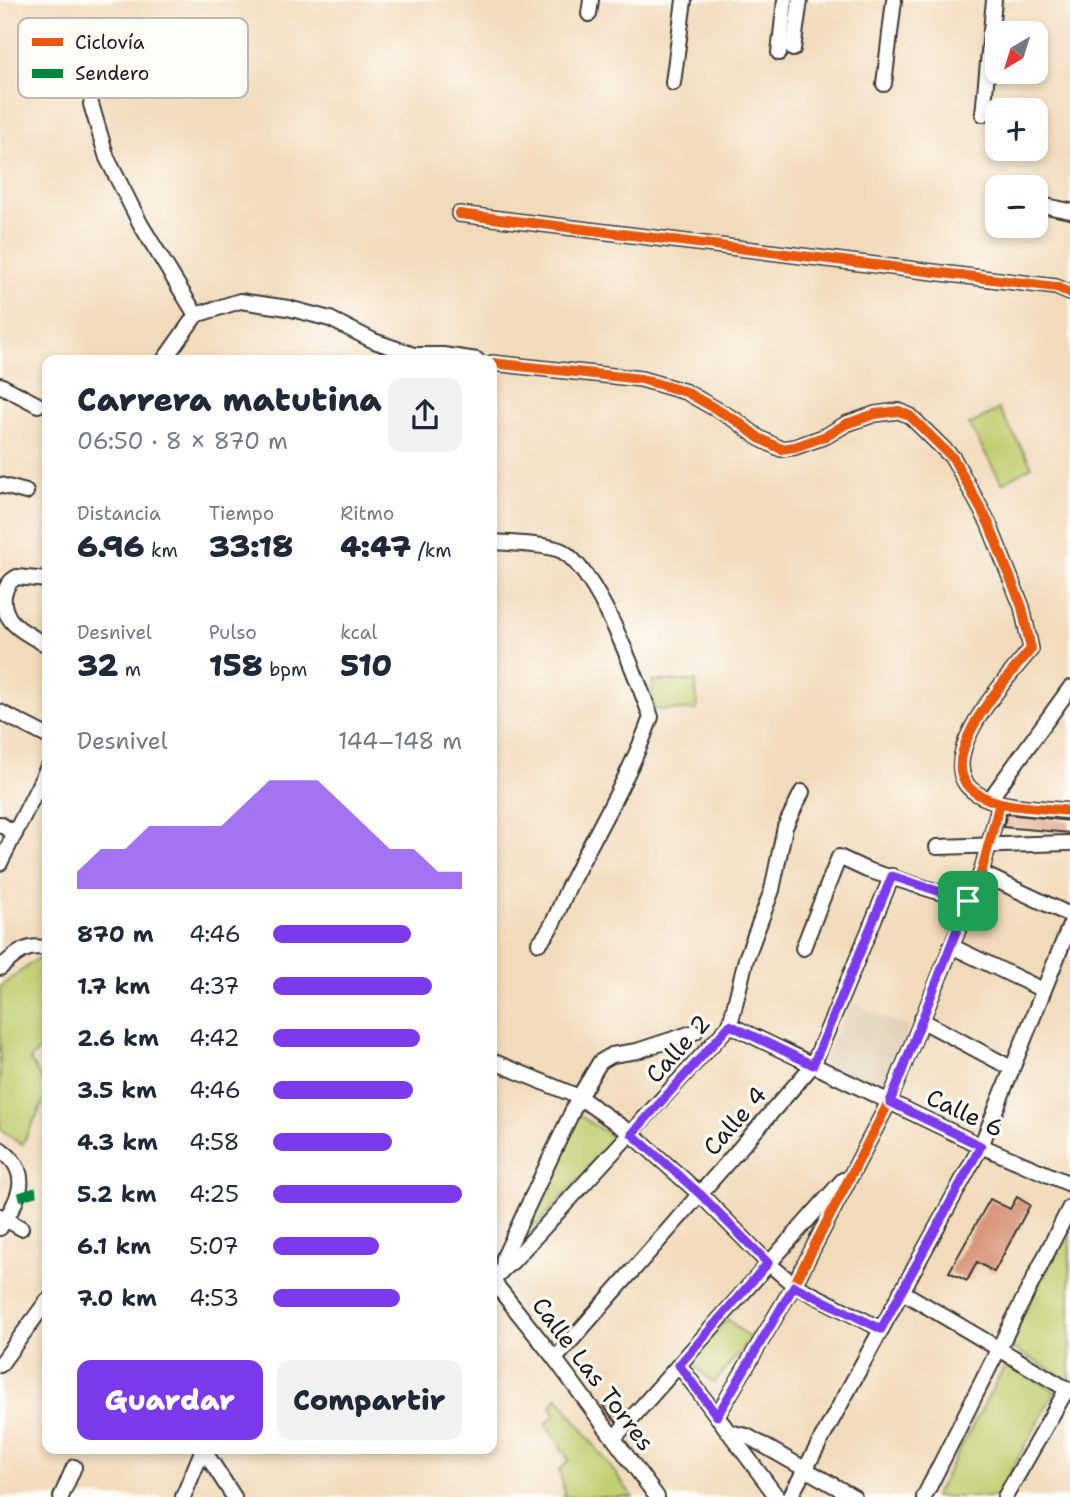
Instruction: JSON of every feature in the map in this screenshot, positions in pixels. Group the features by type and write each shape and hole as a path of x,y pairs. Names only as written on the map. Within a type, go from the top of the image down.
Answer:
{"street":[{"path":"673,83 684,0"},
{"path":"785,0 786,51 800,0"},
{"path":"884,84 894,0"},
{"path":"983,114 995,0"},
{"path":"91,104 107,158 141,225 196,315"},
{"path":"1048,206 1070,211"},
{"path":"459,214 1056,287 1070,293"},
{"path":"168,355 196,315 240,301 288,308 330,319 374,341 414,355 443,355"},
{"path":"497,364 641,379 686,392 781,449 806,443 846,424 876,414 899,411 910,416 953,458 988,522 1022,607 1031,649 982,709 963,747 960,768 965,781 974,792 995,801 1070,811"},
{"path":"0,385 38,405"},
{"path":"0,485 26,492"},
{"path":"497,543 559,550 578,563 628,657 651,717 638,753 567,889 546,936 539,943"},
{"path":"42,580 17,577 8,584 2,601 5,617 11,625 42,642"},
{"path":"717,1416 794,1286 890,1102 981,873 989,845 995,801 1070,688"},
{"path":"0,712 42,733"},
{"path":"0,863 42,779"},
{"name":"Calle 2","path":"497,1276 632,1134 730,1025 746,959 772,890 785,827 802,792"},
{"path":"0,824 15,834"},
{"path":"937,847 1070,843"},
{"path":"803,948 839,857 867,870 968,901"},
{"path":"981,873 1070,915"},
{"name":"Calle 4","path":"555,1359 813,1065 892,876"},
{"path":"790,1497 981,1146 1070,925"},
{"path":"951,946 1043,990"},
{"path":"0,968 19,952 30,947 42,948"},
{"path":"921,1020 1011,1068"},
{"name":"Calle 6","path":"730,1025 981,1146 1070,1184"},
{"path":"503,1269 504,1257 579,1097 600,1062 605,1058 637,1051 695,1032"},
{"path":"497,1063 579,1097 632,1134 701,1195 794,1286 881,1329"},
{"path":"0,1149 15,1164 21,1184 19,1197 2,1221 20,1228"},
{"path":"614,1438 856,1166"},
{"path":"924,1497 1070,1208"},
{"name":"Calle Las Torres","path":"497,1286 555,1359 657,1497"},
{"path":"901,1291 1069,1390 1005,1497"},
{"path":"0,1365 42,1308"},
{"path":"679,1365 777,1497"},
{"path":"729,1432 747,1436 854,1497"},
{"path":"183,1497 201,1454"},
{"path":"206,1454 234,1497"},
{"path":"61,1497 74,1467"}],"shaded area":[{"path":"852,1002 909,1029 883,1092 822,1062"}],"green space":[{"path":"999,409 1032,466 1002,483 969,425"},
{"path":"652,681 696,681 697,710 653,710"},
{"path":"37,959 42,960 42,1047 30,1060 42,1080 42,1105 22,1145 0,1129 0,987"},
{"path":"579,1115 615,1139 512,1253"},
{"path":"1070,1227 1070,1381 1007,1345"},
{"path":"727,1319 751,1339 714,1383 690,1362"},
{"path":"1006,1364 1055,1391 997,1497 934,1497"},
{"path":"558,1397 633,1497 563,1497 565,1494 559,1471 569,1460 546,1424 555,1415 551,1406"}],"building":[{"path":"1007,814 1070,821 1070,833 1003,827"},
{"path":"1017,1197 1030,1205 994,1272 977,1262 967,1281 949,1272 990,1199 1010,1209"},
{"path":"615,1397 626,1410 616,1422 603,1406"}],"marked path":[{"path":"19,1197 42,1191"}],"cycle path":[{"path":"459,214 1056,287 1070,293"},
{"path":"497,364 641,379 686,392 781,449 826,436 846,424 875,414 899,411 910,416 953,458 988,522 1022,607 1031,649 977,719 966,741 961,761 963,779 976,793 997,802 1070,811"},
{"path":"717,1416 794,1285 889,1102 981,873 1000,803"}],"route":[{"path":"892,876 968,901 890,1102 981,1146 881,1329 794,1286 717,1416 679,1365 768,1263 701,1195 632,1134 730,1025 813,1065 892,876"}]}
